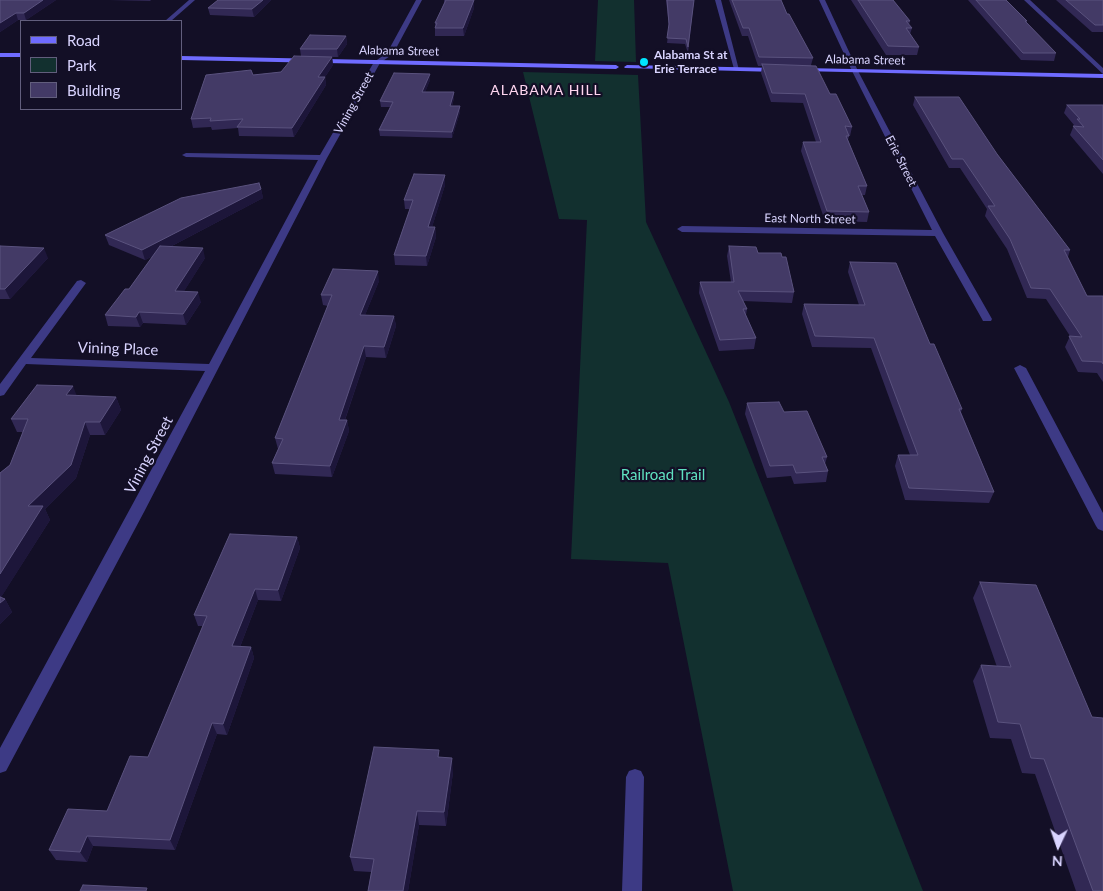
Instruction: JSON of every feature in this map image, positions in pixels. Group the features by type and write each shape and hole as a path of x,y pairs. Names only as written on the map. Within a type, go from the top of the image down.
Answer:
{"main road":[{"path":"0,55 20,55"},
{"name":"Alabama Street","path":"182,58 616,67"},
{"path":"627,67 786,70"},
{"name":"Alabama Street","path":"796,70 1103,76"}],"street":[{"path":"169,20 192,0"},
{"name":"Vining Street","path":"0,765 323,158 377,62 390,54 418,0"},
{"path":"718,0 738,69"},
{"name":"Erie Street","path":"822,0 855,72 938,233 987,319"},
{"path":"1027,0 1103,72"},
{"path":"186,155 323,158"},
{"name":"East North Street","path":"682,229 938,233"},
{"path":"0,392 81,283"},
{"name":"Vining Place","path":"24,361 212,368"},
{"path":"1020,368 1103,526"},
{"path":"632,891 635,777"}],"green space":[{"path":"598,0 634,0 636,62 595,61"},
{"name":"Railroad Trail","path":"523,72 638,75 646,222 729,402 923,891 733,891 668,563 571,559 587,220 559,219"}],"building":[{"path":"0,0 43,0 24,13 16,13 0,23"},
{"path":"218,0 263,0 252,9 208,8"},
{"path":"446,0 474,0 463,28 435,28 437,23 435,23"},
{"path":"667,0 694,0 688,47 686,39 667,38 669,24"},
{"path":"732,0 781,0 787,14 789,14 813,58 759,57 749,28 743,28"},
{"path":"858,0 893,0 910,21 906,21 912,28 906,28 919,47 888,46"},
{"path":"976,0 1006,0 1056,53 1023,53"},
{"path":"1066,0 1103,0 1103,25 1095,25"},
{"path":"310,35 346,36 337,49 300,49"},
{"path":"294,56 332,57 318,77 325,77 292,128 237,127 243,119 210,121 211,118 191,119 206,75 251,70 253,75 281,72"},
{"path":"762,64 816,66 830,94 836,94 852,127 845,126 849,136 846,136 867,186 858,186 869,212 827,211 803,142 821,142 805,94 772,93"},
{"path":"394,73 430,74 422,92 454,92 450,106 460,106 452,132 379,130 393,102 380,101"},
{"path":"915,97 959,97 997,154 1070,250 1064,250 1087,296 1103,296 1103,364 1102,362 1082,361 1069,336 1082,337 1050,289 1031,288 1010,239 988,206 995,206 963,159 952,159"},
{"path":"1067,105 1103,105 1103,160 1073,126 1084,127 1077,119 1080,119"},
{"path":"414,174 445,175 428,227 435,227 426,256 394,255 413,200 404,200"},
{"path":"259,183 261,189 142,250 105,235 181,198"},
{"path":"0,246 44,248 5,289 0,289"},
{"path":"160,246 203,248 175,291 198,292 183,314 139,312 136,317 105,315 125,289 129,289"},
{"path":"729,246 756,247 758,253 781,253 782,257 786,257 794,292 738,291 747,309 743,309 756,338 720,340 700,282 734,282"},
{"path":"850,262 896,263 930,344 934,344 962,409 959,409 994,492 909,488 898,455 918,455 874,338 815,336 804,304 865,305"},
{"path":"333,269 378,271 360,315 394,316 384,347 364,346 339,420 347,420 330,466 272,463 283,439 275,438 332,295 321,295"},
{"path":"37,385 73,386 66,395 116,397 100,422 85,422 71,465 28,506 43,506 0,574 0,473 10,465 28,419 11,419"},
{"path":"779,402 784,412 807,411 827,457 822,457 828,471 796,473 793,465 770,466 747,403"},
{"path":"230,534 297,537 278,590 255,589 232,646 251,647 223,724 212,723 170,840 87,836 80,852 49,850 68,809 107,811 130,756 148,757 207,616 194,615"},
{"path":"980,582 1036,585 1092,717 1103,718 1103,891 1093,891 1044,759 1031,758 1020,724 998,722 981,665 1011,667"},
{"path":"374,747 439,750 438,757 452,758 444,812 417,811 403,891 368,891 374,859 350,857"},
{"path":"83,885 147,888 146,891 80,891"}],"place":[{"name":"Alabama St at Erie Terrace","path":"644,62"}],"district":[{"name":"ALABAMA HILL","path":"546,90"}]}
